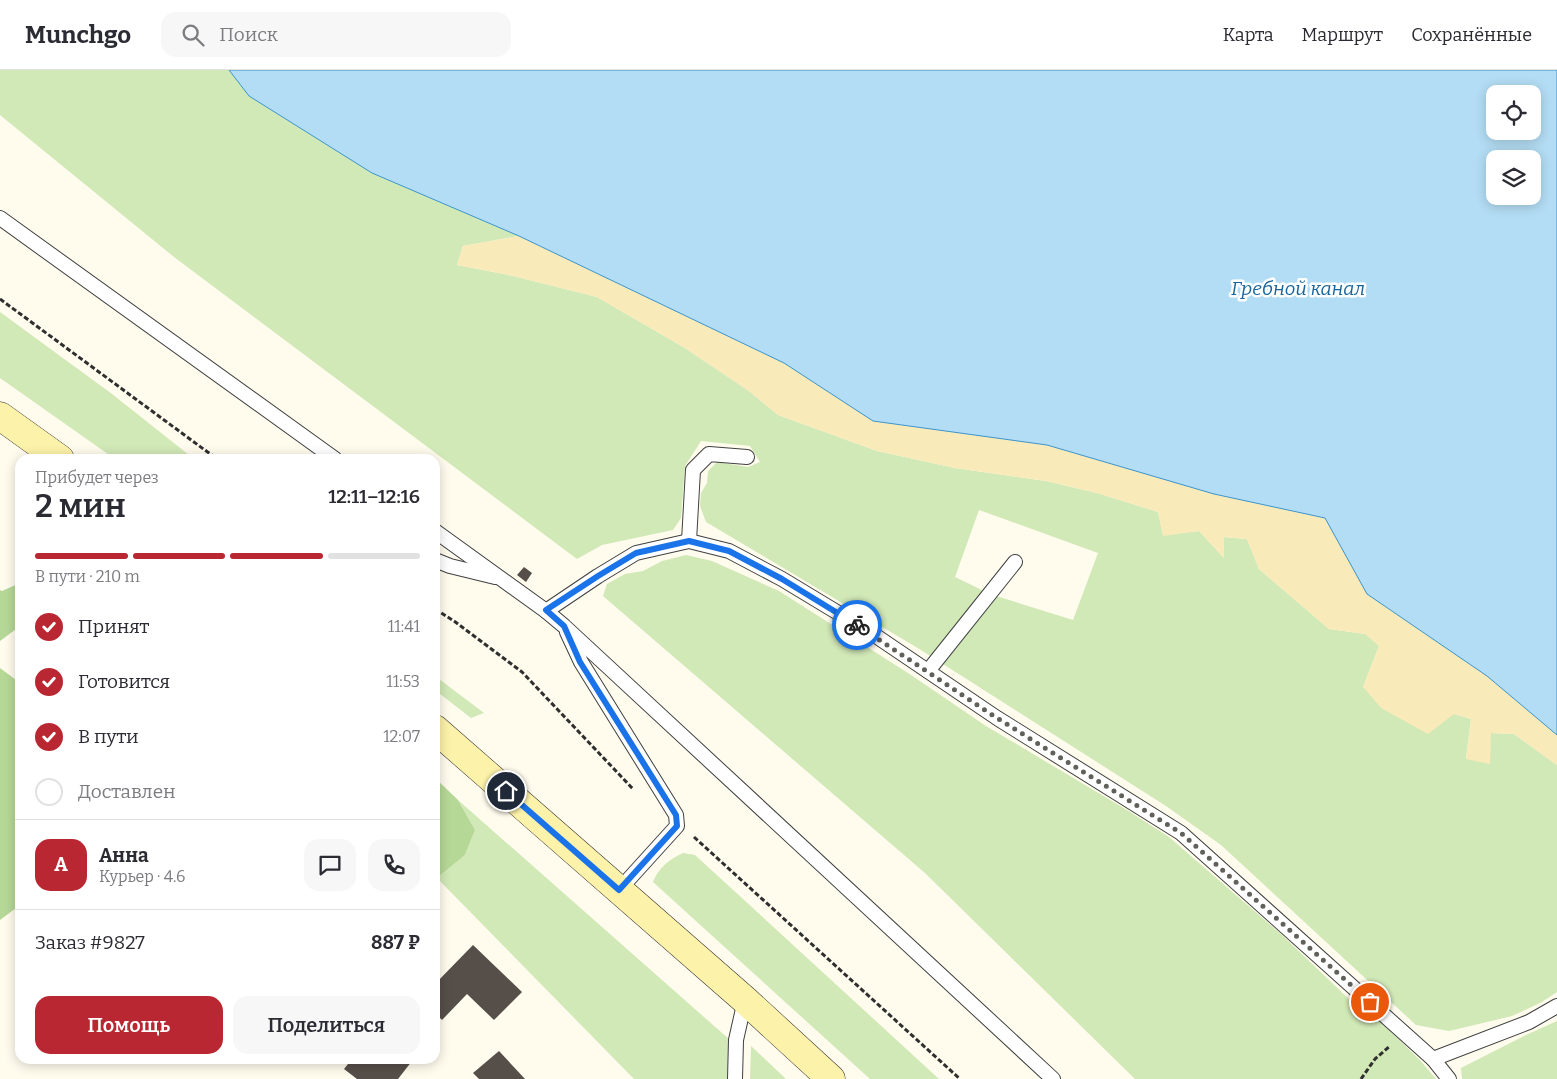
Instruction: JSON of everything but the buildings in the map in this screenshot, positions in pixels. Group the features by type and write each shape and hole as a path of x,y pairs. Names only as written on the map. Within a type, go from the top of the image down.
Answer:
{"street":[{"path":"0,416 53,454"},
{"path":"440,733 745,1000 831,1079"}],"lane":[{"path":"0,218 328,454"},
{"path":"689,541 694,470 708,454 748,457"},
{"path":"440,535 546,610 1053,1079"},
{"path":"546,610 636,553 689,541 729,551 782,579 873,634 997,718 1181,833 1405,1034 1432,1059 1449,1079"},
{"path":"440,562 503,579"},
{"path":"928,671 1015,562"},
{"path":"564,626 580,662 676,815 677,826 619,890"},
{"path":"735,1079 736,1040 745,1000"},
{"path":"1432,1059 1529,1022 1557,1006"}],"path":[{"path":"0,299 210,454"},
{"path":"440,612 522,672 639,795"},
{"path":"677,826 690,832 960,1079"},
{"path":"1361,1079 1375,1059 1405,1034"}],"green space":[{"path":"0,70 229,70 249,96 372,173 519,236 463,246 457,265 509,275 597,297 685,348 749,391 778,415 877,451 955,468 1046,481 1097,493 1158,512 1163,535 1199,531 1223,557 1224,537 1247,539 1259,569 1329,629 1366,634 1379,646 1363,687 1471,719 1466,758 1491,733 1514,734 1557,765 1557,992 1542,1002 1512,1016 1449,1031 1416,1025 1221,845 1166,806 921,650 706,522 700,506 701,493 707,483 708,471 717,462 748,467 760,462 750,446 701,441 685,466 681,518 673,530 602,545 577,559 440,456 440,454 437,454 174,257 0,115","holes":["979,510 1098,553 1073,620 990,594 955,577"]},
{"path":"0,312 112,394 188,454 108,454 0,378"},
{"path":"686,555 712,561 779,591 908,673 986,726 1169,837 1282,935 1353,1003 1373,1015 1419,1059 1436,1079 1135,1079 925,873 603,596 607,584 625,574 643,571 662,561"},
{"path":"15,585 15,630 0,641 0,590 2,591"},
{"path":"0,668 15,679 15,909 0,920"},
{"path":"440,680 484,713 471,718 440,694"},
{"path":"440,783 458,800 475,830 465,855 440,876"},
{"path":"458,800 730,1040 727,1079 634,1079 440,881 440,876 465,855 475,830"},
{"path":"683,853 695,855 939,1079 870,1079 653,882 665,864"},
{"path":"1557,1021 1557,1079 1462,1079 1461,1068"},
{"path":"751,1046 786,1079 750,1079"}],"sand":[{"path":"519,236 784,363 873,421 1047,445 1214,494 1325,518 1367,594 1488,676 1557,735 1557,765 1514,734 1491,733 1490,764 1466,759 1471,719 1454,714 1428,734 1381,708 1363,687 1379,646 1365,634 1329,629 1259,569 1247,539 1224,537 1224,558 1199,531 1163,536 1158,512 1097,493 1046,481 955,468 877,451 778,415 749,391 685,348 597,297 509,275 457,265 463,246"}],"water":[{"name":"Гребной канал","path":"229,70 1557,70 1557,735 1487,676 1367,594 1325,518 1214,494 1047,445 873,421 784,363 519,236 372,173 249,96"}],"way so far":[{"path":"857,625 997,718 1181,833 1370,1002"}],"route":[{"path":"506,791 619,890 677,826 676,815 580,662 564,626 546,610 636,553 689,541 729,551 782,579 857,625"}]}
